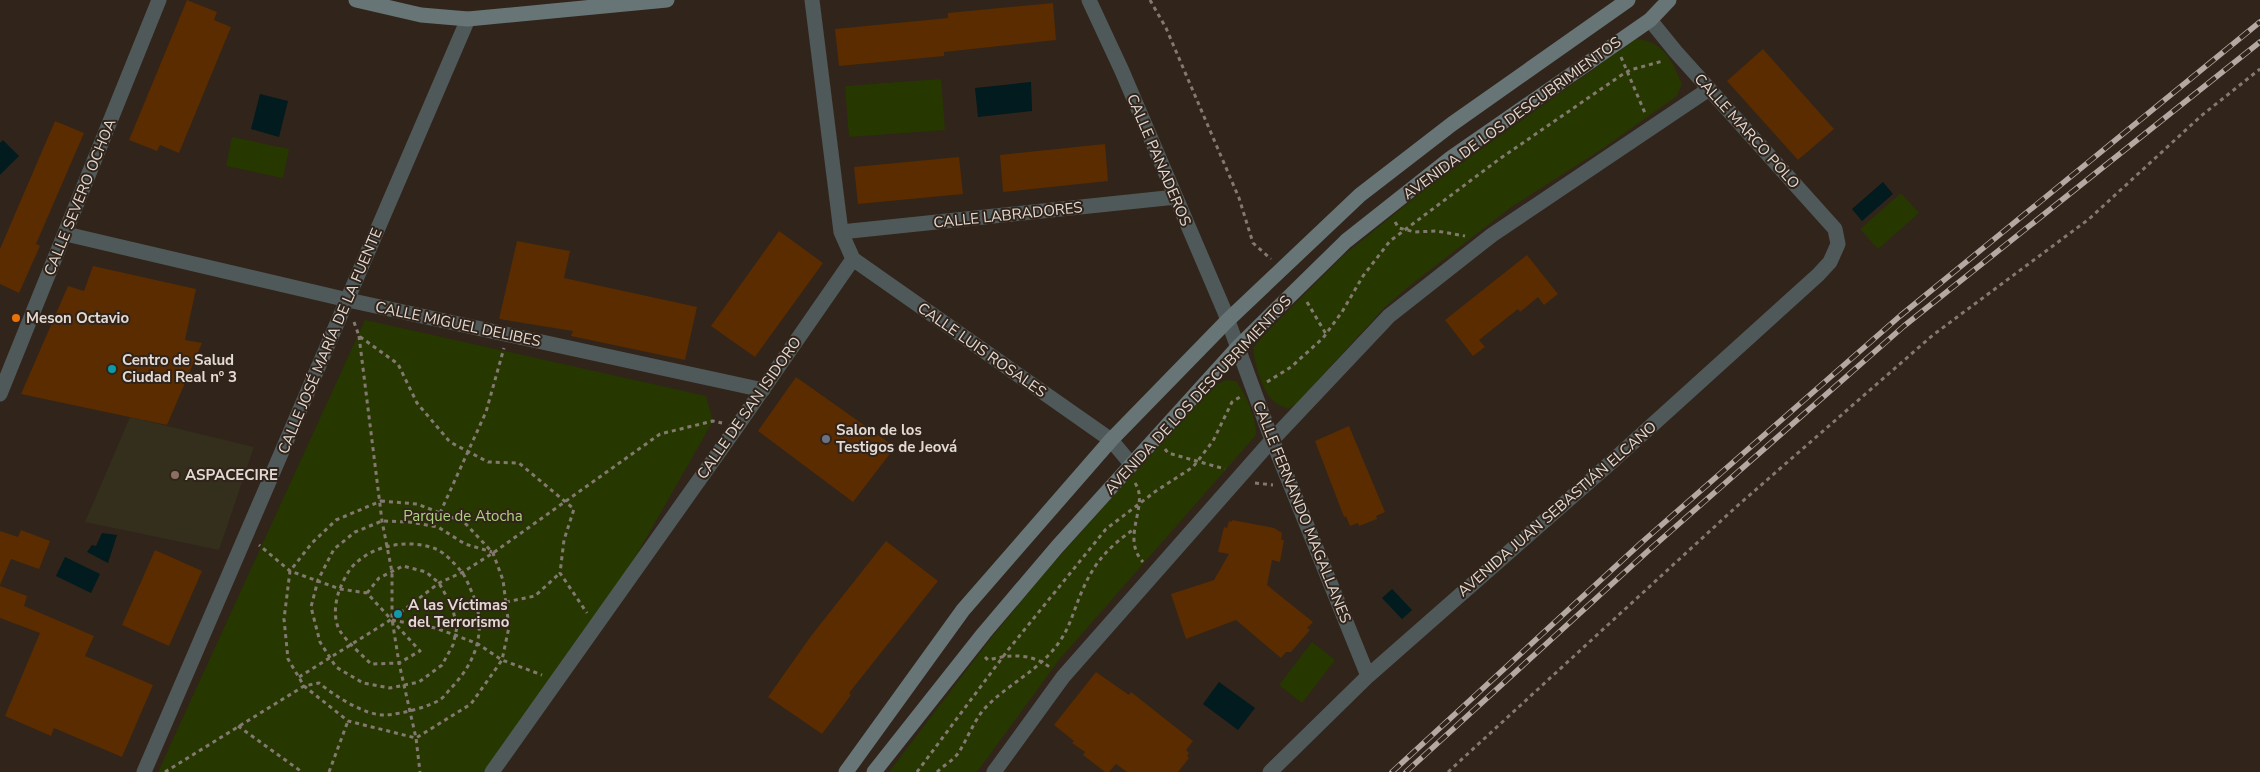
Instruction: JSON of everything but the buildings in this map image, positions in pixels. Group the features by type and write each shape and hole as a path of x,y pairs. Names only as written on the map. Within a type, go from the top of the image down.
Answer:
{"street":[{"name":"CALLE SEVERO OCHOA","path":"0,394 159,0"},
{"path":"356,0 421,14 468,19 602,3 667,0"},
{"path":"812,0 841,232 853,259"},
{"name":"CALLE PANADEROS","path":"1089,0 1176,197 1238,347"},
{"name":"AVENIDA DE LOS DESCUBRIMIENTOS","path":"846,772 963,610 1111,440 1228,320 1360,195 1452,124 1628,0"},
{"name":"AVENIDA DE LOS DESCUBRIMIENTOS","path":"874,772 1057,547 1238,347 1346,241 1451,158 1650,20 1668,0"},
{"name":"CALLE JOSÉ MARÍA DE LA FUENTE","path":"144,772 468,19"},
{"name":"CALLE MARCO POLO","path":"1650,20 1676,52 1835,228 1838,244"},
{"path":"994,772 1063,677 1272,440 1389,316 1492,235 1709,89"},
{"name":"CALLE LABRADORES","path":"841,232 1176,197"},
{"name":"CALLE MIGUEL DELIBES","path":"66,234 348,300 763,390"},
{"name":"AVENIDA JUAN SEBASTIÁN ELCANO","path":"1270,772 1368,676 1786,305 1830,262 1838,244"},
{"name":"CALLE DE SAN ISIDORO","path":"492,772 763,390 853,259"},
{"name":"CALLE LUIS ROSALES","path":"853,259 1111,440 1128,468"},
{"name":"CALLE FERNANDO MAGALLANES","path":"1238,347 1272,440 1368,676"}],"path":[{"path":"1150,0 1166,28 1239,198 1253,243 1281,268"},
{"path":"1615,43 1652,128"},
{"path":"917,772 1003,656 1106,529 1193,467 1212,441 1232,402 1244,394 1254,391 1291,367 1326,334 1342,312 1362,276 1390,241 1498,160 1628,72 1656,64 1669,58 1676,52"},
{"path":"1448,772 1736,507 1925,342 2089,219 2201,116 2260,69"},
{"path":"1386,210 1399,228 1415,232 1437,231 1466,236 1474,249"},
{"path":"1299,288 1326,334"},
{"path":"348,300 358,336 381,501 382,521 392,572 392,619 399,663 416,738 420,772"},
{"path":"358,336 398,364 417,403 450,442 488,462 520,463 574,509 564,540 560,573 535,596 506,602"},
{"path":"440,513 486,412 505,347 495,345"},
{"path":"299,677 392,619 439,582 463,572 493,553 660,434 713,420 736,428"},
{"path":"1128,468 1139,488 1134,529 1134,548 1138,557 1154,574"},
{"path":"381,501 417,504 440,513 464,522 493,553 504,580 509,627 502,660 471,704 416,738 348,721 304,686 288,659 284,619 290,571 312,543 336,520 381,501"},
{"path":"367,593 379,578 403,566 426,572 439,582 452,606 457,627 442,665 419,682 390,688 363,683 336,667 330,658 320,642 311,607 318,580 334,549 355,532 382,521 409,522 438,527 465,544 493,553"},
{"path":"937,772 959,752 970,729 988,705 1043,662 1062,639 1083,587 1096,563 1107,550 1134,529"},
{"path":"167,771 304,686 319,683 336,697 361,708 385,715 410,711 441,699 466,672 478,644 480,615 475,598 463,572 437,549 396,544 376,550 356,562 343,581 340,589 334,604 339,630 371,664 399,663 420,651 367,593 340,589 290,571 247,534"},
{"path":"560,573 596,626"},
{"path":"392,619 435,628 455,635 478,644 502,660 557,680"},
{"path":"973,648 988,660 1016,655 1033,658 1043,662 1063,677"},
{"path":"329,772 348,721"},
{"path":"238,726 302,772"}],"shaded area":[{"name":"ASPACECIRE","path":"130,417 254,447 219,550 85,522"}],"green space":[{"path":"1636,39 1654,44 1666,54 1682,84 1677,96 1602,149 1510,208 1408,287 1384,308 1297,403 1288,409 1277,404 1263,386 1255,362 1253,348 1262,337 1344,255 1428,187"},
{"path":"941,79 945,130 849,137 845,86"},
{"path":"232,137 289,149 283,178 226,166"},
{"path":"1901,193 1919,213 1878,249 1860,229"},
{"name":"Parque de Atocha","path":"365,320 706,396 713,421 596,626 485,772 158,772"},
{"path":"1226,380 1236,381 1244,393 1253,414 1256,435 1059,660 977,772 889,772 988,642 1048,569 1198,402 1217,384"},
{"path":"1312,642 1335,660 1302,703 1279,685"}],"water":[{"path":"1031,82 1032,111 978,117 975,88"},
{"path":"260,94 288,101 279,137 251,129"},
{"path":"3,140 19,156 0,175 0,143"},
{"path":"1883,182 1893,194 1862,221 1852,209"},
{"path":"102,533 117,535 108,563 87,552 92,545 96,546"},
{"path":"65,557 100,574 91,593 56,576"},
{"path":"1392,589 1412,610 1402,619 1382,598"},
{"path":"1219,682 1255,708 1238,730 1203,704"}],"railway":[{"path":"1392,772 1641,543 1900,316 2260,22"},
{"path":"1406,772 1648,551 1904,326 2260,42"}],"place":[{"name":"Meson Octavio","path":"16,318"},
{"name":"Centro de Salud Ciudad Real nº 3","path":"112,369"},
{"name":"Salon de los Testigos de Jeová","path":"826,439"},
{"name":"ASPACECIRE","path":"175,475"},
{"name":"A las Víctimas del Terrorismo","path":"398,614"}]}
